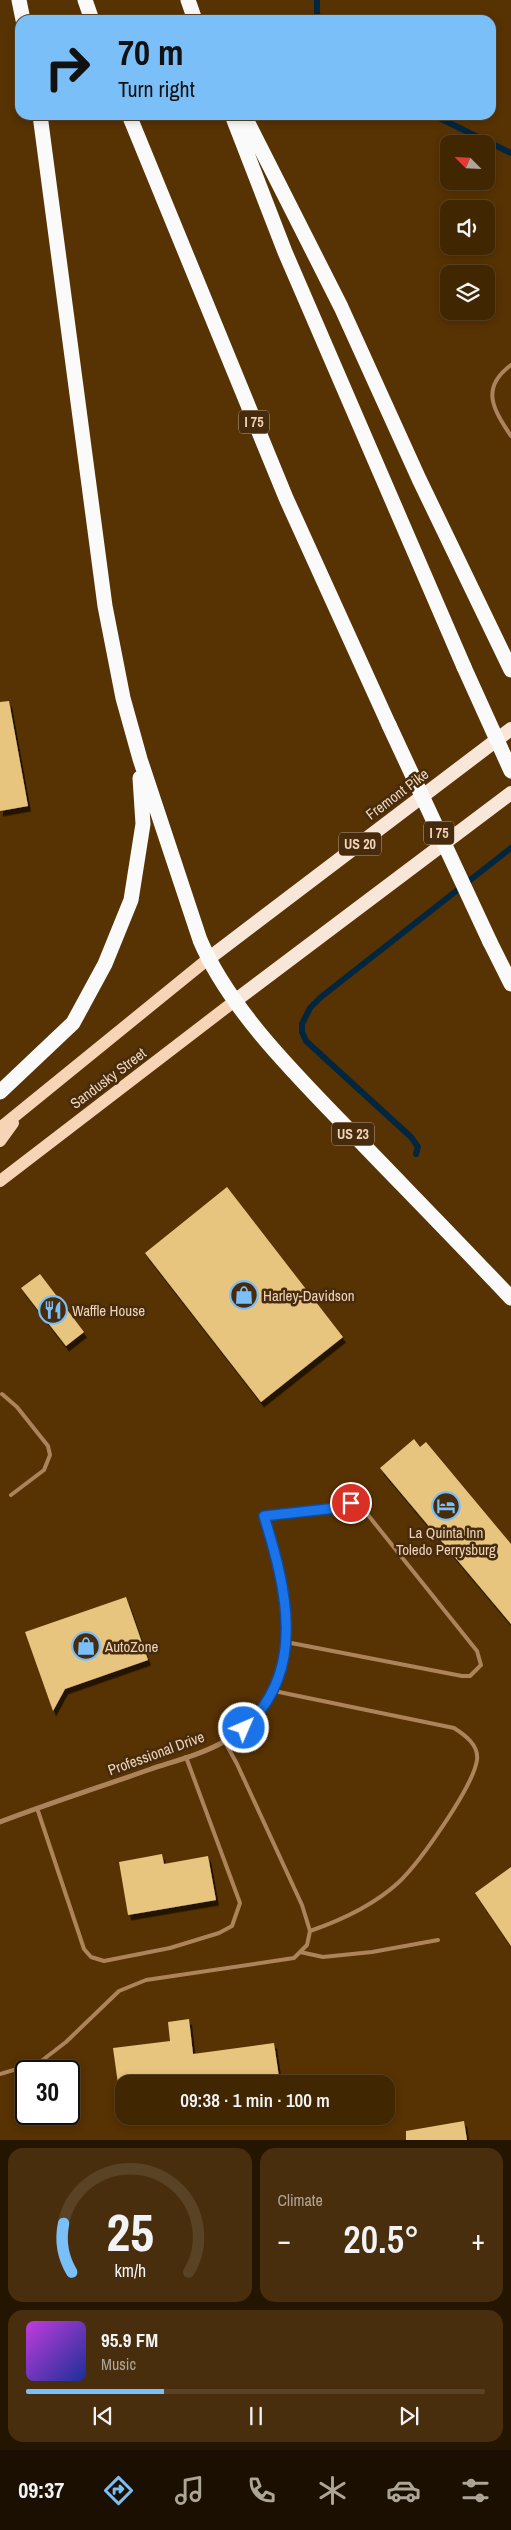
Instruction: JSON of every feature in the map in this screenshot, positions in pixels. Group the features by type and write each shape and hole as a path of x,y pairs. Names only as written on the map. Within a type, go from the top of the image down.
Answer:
{"highway":[{"path":"19,0 22,15"},
{"path":"85,0 90,15"},
{"path":"41,120 105,606 123,698 140,759 182,890 208,959"},
{"name":"I 75","path":"131,120 286,498 389,725 511,984"},
{"path":"234,120 285,252 464,667 511,771"},
{"path":"247,120 341,307 419,480 511,670"},
{"name":"Fremont Pike","path":"208,959 511,728"},
{"path":"0,1092 73,1023 105,964 131,900 143,824 140,759"},
{"path":"236,1000 511,793"},
{"name":"US 23","path":"208,959 236,1000 305,1084 511,1298"}],"main road":[{"name":"Sandusky Street","path":"0,1128 208,959"},
{"name":"Sandusky Street","path":"0,1181 236,1000"},
{"path":"0,1141 20,1112"}],"street":[{"name":"Professional Drive","path":"0,1822 225,1742 257,1717 274,1691 284,1659 286,1642 285,1601 279,1567 264,1516"}],"lane":[{"path":"511,365 499,374 494,384 492,400 496,414 511,436"},
{"path":"1,1394 17,1407 48,1446 50,1456 44,1470 11,1495"},
{"path":"264,1516 336,1508 351,1503 364,1510 477,1651 481,1665 470,1676 462,1676 286,1642"},
{"path":"274,1691 454,1728 470,1739 477,1759 470,1780 432,1843 399,1882 345,1919 310,1931"},
{"path":"0,2074 40,2062 66,2042 120,1991 146,1980 294,1958 307,1945 310,1931 302,1905 225,1742"},
{"path":"37,1808 84,1949 91,1957 104,1961 170,1948 220,1933 232,1926 240,1903 186,1757"},
{"path":"300,1952 323,1957 372,1952 438,1940"}],"building":[{"path":"9,701 28,806 0,811 0,702"},
{"name":"Harley-Davidson","path":"227,1187 343,1337 261,1402 145,1253"},
{"name":"Waffle House","path":"40,1274 84,1332 66,1346 21,1288"},
{"name":"La Quinta Inn Toledo Perrysburg","path":"414,1439 420,1447 426,1442 511,1544 511,1624 380,1468"},
{"name":"AutoZone","path":"126,1597 148,1660 65,1689 53,1711 25,1632"},
{"path":"162,1854 164,1864 208,1856 216,1900 128,1915 119,1862"},
{"path":"511,1867 511,1946 475,1893"},
{"path":"189,2019 193,2054 274,2043 279,2075 117,2075 113,2048 170,2041 168,2022"},
{"path":"464,2121 467,2140 406,2140 406,2131"}],"waterway":[{"path":"317,0 318,15"},
{"path":"443,120 511,153"},
{"path":"416,1154 418,1147 411,1137 306,1041 302,1032 302,1024 310,1008 321,997 511,848"}],"place":[{"name":"Harley-Davidson","path":"244,1295"},
{"name":"Waffle House","path":"53,1310"},
{"name":"La Quinta Inn Toledo Perrysburg","path":"446,1506"},
{"name":"AutoZone","path":"86,1646"}],"route":[{"path":"244,1728 257,1717 269,1701 279,1680 287,1632 285,1601 279,1567 264,1516 336,1508 351,1503"}]}
